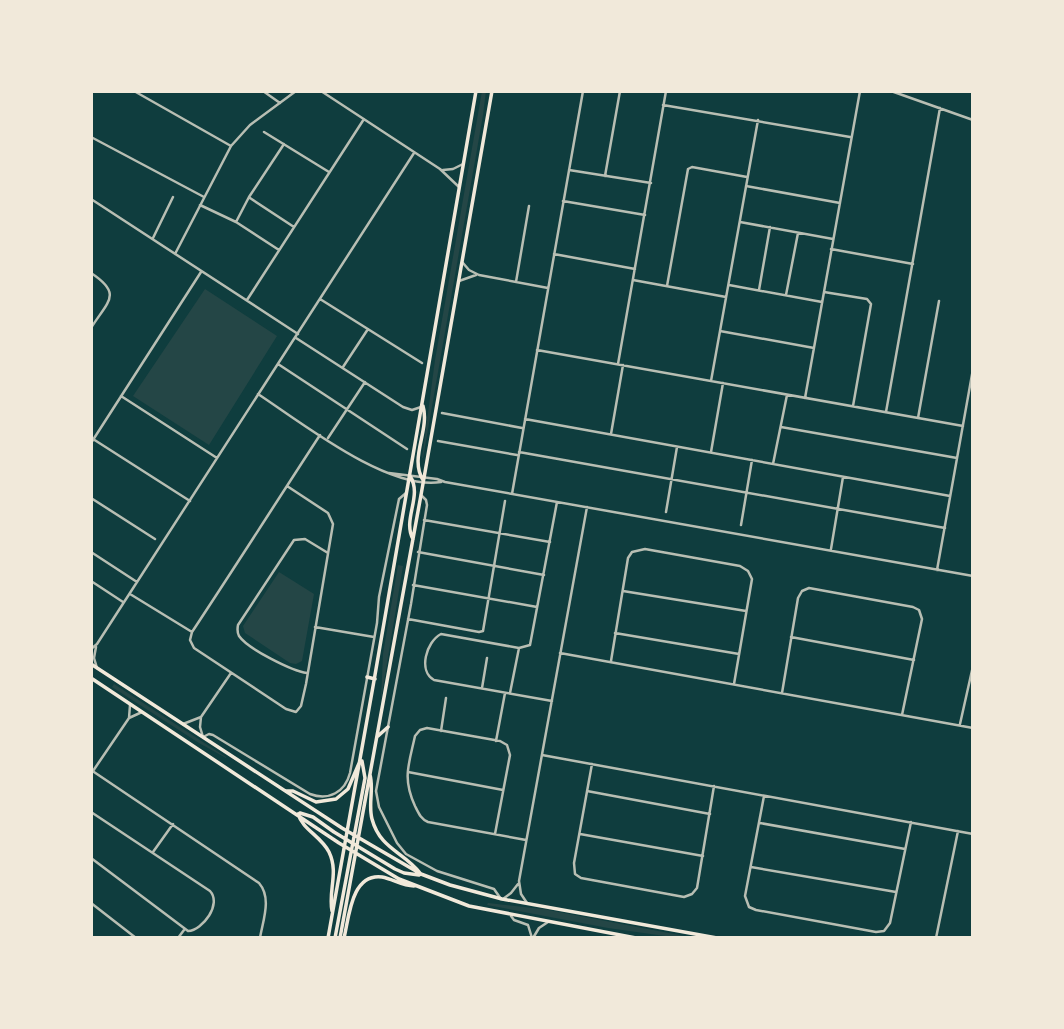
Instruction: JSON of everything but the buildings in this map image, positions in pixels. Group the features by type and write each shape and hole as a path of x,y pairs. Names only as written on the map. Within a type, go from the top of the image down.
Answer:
{"main road":[{"path":"286,791 293,791 316,802 336,799 348,789 361,760 476,91"},
{"path":"340,938 492,91"},
{"path":"422,405 425,419 418,466 423,478"},
{"path":"410,480 415,491 409,528 413,540"},
{"path":"91,664 350,833 421,874 450,886 501,899 717,938"},
{"path":"367,677 375,679"},
{"path":"91,678 347,848 415,886 469,906 511,916 636,938"},
{"path":"377,738 388,727"},
{"path":"328,938 350,833 365,778 361,760"},
{"path":"370,774 371,811 379,835 389,848 421,874"},
{"path":"298,814 313,817 395,869 412,875 421,874"},
{"path":"298,814 303,824 323,842 332,860 335,874 332,913"},
{"path":"340,938 347,848"},
{"path":"340,938 355,894 364,881 380,877 415,886"},
{"path":"644,938 662,938"}],"street":[{"path":"134,91 231,146"},
{"path":"262,91 280,103"},
{"path":"175,254 231,146 250,125 296,91"},
{"path":"321,91 440,169 460,188"},
{"path":"512,494 583,91"},
{"path":"605,176 620,91"},
{"path":"611,435 633,281 666,91"},
{"path":"805,398 860,91"},
{"path":"891,91 973,120"},
{"path":"913,99 916,91"},
{"path":"663,106 851,137"},
{"path":"886,412 940,108"},
{"path":"247,300 363,119"},
{"path":"711,381 758,120"},
{"path":"264,132 329,172"},
{"path":"91,137 204,197"},
{"path":"236,222 284,144"},
{"path":"91,649 130,594 414,153"},
{"path":"440,169 453,169 464,163"},
{"path":"667,286 688,169 692,167 747,177"},
{"path":"569,170 651,183"},
{"path":"746,186 840,203"},
{"path":"152,239 173,197"},
{"path":"249,197 294,227"},
{"path":"91,199 247,300 342,368 407,409 422,405"},
{"path":"563,201 645,215"},
{"path":"200,205 236,222 279,250"},
{"path":"516,282 529,206"},
{"path":"739,222 833,239"},
{"path":"759,290 770,228"},
{"path":"786,295 799,233"},
{"path":"831,248 913,264"},
{"path":"554,254 635,269"},
{"path":"462,261 469,270 479,275 548,288"},
{"path":"190,501 92,441 202,271"},
{"path":"91,273 107,284 111,296 91,328"},
{"path":"458,282 479,275"},
{"path":"633,281 726,297"},
{"path":"728,284 822,302"},
{"path":"824,292 867,299 871,304 852,406"},
{"path":"320,299 422,363"},
{"path":"918,418 939,301"},
{"path":"342,368 368,329"},
{"path":"720,331 814,348"},
{"path":"537,350 963,426"},
{"path":"278,365 407,449"},
{"path":"937,570 971,393 973,369"},
{"path":"327,439 365,382"},
{"path":"711,453 723,383"},
{"path":"258,394 363,463 410,480 423,478 973,576"},
{"path":"773,464 787,395"},
{"path":"121,396 217,458"},
{"path":"442,414 523,429"},
{"path":"525,419 950,496"},
{"path":"781,427 957,458"},
{"path":"287,486 331,516 333,527 301,706 296,712 286,709 194,648 190,640 192,632 320,435"},
{"path":"438,441 944,528"},
{"path":"666,512 677,447"},
{"path":"741,525 752,460"},
{"path":"830,551 843,477"},
{"path":"232,673 201,717 203,737 213,735 310,794 331,796 340,791 349,778 379,597 399,499 407,492"},
{"path":"421,495 427,502 376,796 399,847 410,857 428,867 494,889 501,899 511,893 519,881"},
{"path":"91,498 155,539"},
{"path":"408,619 480,632 483,629 505,501"},
{"path":"552,701 435,680 427,675 425,666 429,645 437,636 445,634 519,649 532,642 557,502"},
{"path":"527,903 521,894 519,881 587,507"},
{"path":"424,520 550,542"},
{"path":"307,673 286,668 244,641 238,633 237,625 291,542 297,538 304,539 328,553"},
{"path":"611,662 628,558 632,552 645,549 740,566 748,571 752,579 734,684"},
{"path":"91,552 137,582"},
{"path":"418,552 544,575"},
{"path":"91,581 124,603"},
{"path":"413,585 538,607"},
{"path":"782,693 798,598 804,590 809,588 913,607 921,613 922,619 902,715"},
{"path":"622,591 746,611"},
{"path":"130,594 192,632"},
{"path":"315,627 374,637"},
{"path":"615,633 739,654"},
{"path":"791,637 914,660"},
{"path":"97,644 94,658 97,668"},
{"path":"496,741 519,649"},
{"path":"560,653 973,728"},
{"path":"482,688 487,658"},
{"path":"960,726 973,666"},
{"path":"441,731 446,698"},
{"path":"130,704 129,718 92,770 256,880 263,888 266,900 260,938"},
{"path":"129,718 143,712"},
{"path":"183,724 201,717"},
{"path":"495,834 510,755 509,747 496,741 423,728 417,732 407,788 424,820 495,834 526,840"},
{"path":"542,755 973,834"},
{"path":"592,764 573,867 575,874 581,878 684,897 697,888 714,786"},
{"path":"408,772 503,790"},
{"path":"587,791 710,814"},
{"path":"764,795 745,896 749,906 876,932 884,931 890,923 911,822"},
{"path":"91,812 215,897 213,908 197,929 184,929 91,858"},
{"path":"759,823 905,849"},
{"path":"153,852 173,824"},
{"path":"936,938 958,831"},
{"path":"580,835 703,856"},
{"path":"751,867 896,892"},
{"path":"91,903 136,938"},
{"path":"511,916 514,920 528,925 532,938"},
{"path":"532,938 539,928 548,922"},
{"path":"178,938 184,929"}],"shaded area":[{"path":"482,91 486,91 483,115 422,458 435,360"},
{"path":"205,289 277,336 209,445 133,396"},
{"path":"398,565 403,566 381,700 383,654"},
{"path":"279,572 314,594 302,661 296,664 290,663 245,633 243,626"},
{"path":"114,684 226,757 226,758 112,687"},
{"path":"487,905 543,909 695,938 608,928"}]}
